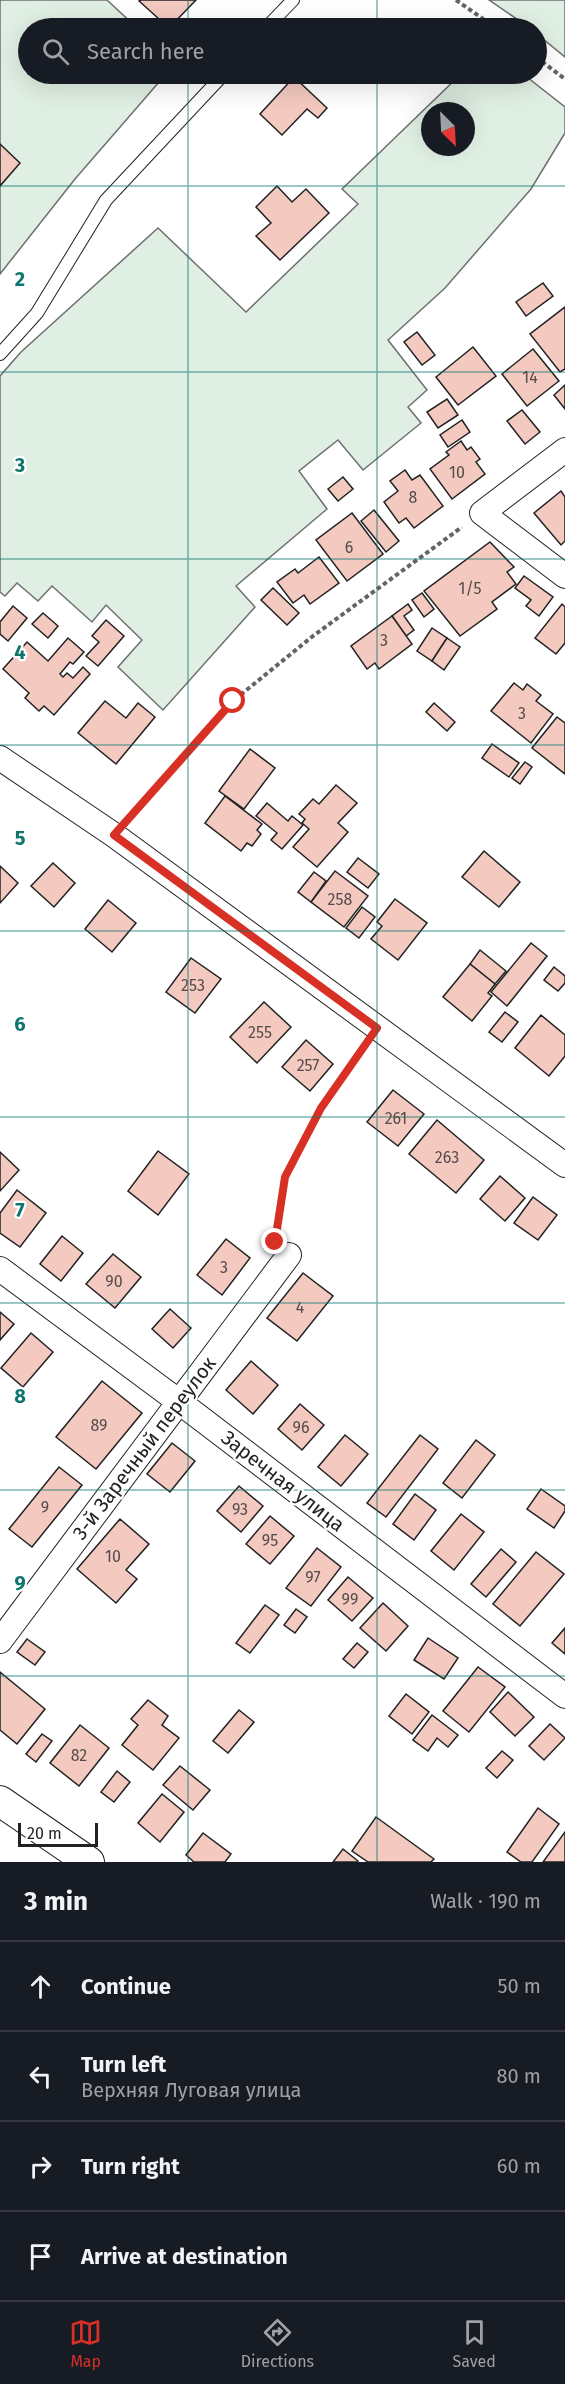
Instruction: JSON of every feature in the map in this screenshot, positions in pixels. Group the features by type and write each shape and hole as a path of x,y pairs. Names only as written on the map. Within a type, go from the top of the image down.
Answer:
{"street":[{"path":"565,450 482,513 565,576"},
{"path":"0,758 114,835 565,1165"},
{"name":"3-й Заречный переулок","path":"0,1641 178,1401 290,1255"},
{"name":"Заречная улица","path":"0,1269 178,1401 565,1696"},
{"path":"0,1801 89,1862"}],"lane":[{"path":"276,18 293,0"},
{"path":"0,354 37,313 106,200 215,84"}],"path":[{"path":"456,0 482,18"},
{"path":"547,65 565,79"},
{"path":"114,835 233,701 313,636 482,513"},
{"path":"290,1255 275,1242 285,1177 321,1108 377,1028"}],"green space":[{"path":"0,0 107,0 126,18 18,18 18,84 157,84 75,179 0,274"},
{"path":"489,0 565,0 565,57 547,42 547,18 515,18"},
{"path":"451,84 536,84 565,107 565,133 531,189 445,288 388,340 427,390 408,407 421,423 363,470 338,440 299,471 327,509 236,586 255,607 163,710 118,667 142,640 106,605 92,622 52,586 38,601 17,583 5,596 0,592 0,376 21,352 158,228 246,312 358,204 342,189 421,113 421,156 475,156 475,102 432,102"}],"building":[{"path":"196,0 179,18 158,18 139,1"},
{"path":"288,84 301,84 327,108 318,118 307,109 282,135 260,114"},
{"path":"0,144 20,163 0,186"},
{"path":"277,186 292,202 306,189 329,213 280,260 256,236 271,223 256,207"},
{"path":"543,283 553,296 526,316 516,302"},
{"path":"565,307 565,369 560,372 530,334"},
{"path":"417,332 435,355 422,365 404,342"},
{"path":"473,347 496,376 458,405 436,377"},
{"path":"533,349 559,381 527,406 502,374"},
{"path":"565,385 565,409 554,395"},
{"path":"447,399 458,415 438,428 427,412"},
{"path":"522,410 540,432 525,444 507,421"},
{"path":"462,420 470,432 448,447 440,435"},
{"path":"461,441 467,450 471,447 480,459 476,462 485,474 452,499 430,469 449,455 446,452"},
{"path":"405,470 412,480 420,475 443,506 414,528 406,518 399,523 384,502 398,491 390,481"},
{"path":"343,477 353,489 338,501 328,489"},
{"path":"561,491 565,497 565,541 561,545 534,513"},
{"path":"374,510 399,541 386,552 361,521"},
{"path":"352,513 383,554 347,581 316,540"},
{"path":"490,542 514,567 507,572 516,584 492,602 497,609 460,636 424,591"},
{"path":"319,557 339,583 310,604 304,595 293,603 277,582 295,569 298,573"},
{"path":"524,576 553,597 539,616 526,606 531,600 515,588"},
{"path":"273,588 299,613 287,625 261,600"},
{"path":"422,593 434,609 424,617 412,600"},
{"path":"408,604 412,610 404,616 414,630 406,636 392,616"},
{"path":"562,604 565,607 565,643 556,654 535,638"},
{"path":"13,606 27,618 8,641 0,634 0,622"},
{"path":"43,613 58,626 48,638 32,624"},
{"path":"392,616 412,644 379,669 375,663 367,669 351,646"},
{"path":"106,620 124,636 98,666 86,656 99,642 92,636"},
{"path":"432,628 447,638 432,661 417,651"},
{"path":"68,638 84,652 73,664 70,662 60,674 63,677 67,673 73,678 83,667 90,674 54,715 44,706 39,711 25,698 29,693 3,669 27,642 48,661"},
{"path":"447,638 460,647 444,670 432,661"},
{"path":"514,683 523,690 527,684 541,695 536,701 553,714 531,743 491,711"},
{"path":"105,701 126,718 138,703 155,717 116,764 78,733"},
{"path":"434,703 455,722 447,731 426,712"},
{"path":"557,717 565,723 565,774 532,748"},
{"path":"492,744 519,763 509,777 482,758"},
{"path":"250,749 275,768 244,809 219,791"},
{"path":"525,762 532,767 520,784 512,778"},
{"path":"336,785 357,803 338,823 348,832 317,867 293,847 309,829 302,823 305,819 299,814 313,799 319,804"},
{"path":"225,796 262,824 257,830 261,834 252,846 247,843 241,851 205,823"},
{"path":"267,803 288,821 292,816 303,825 282,849 271,840 277,833 256,816"},
{"path":"484,851 520,882 499,907 462,877"},
{"path":"358,858 379,874 368,888 347,872"},
{"path":"53,863 75,883 54,907 31,886"},
{"path":"0,866 18,883 0,903"},
{"path":"335,871 368,896 344,927 311,902"},
{"path":"314,872 326,881 311,902 298,892"},
{"path":"395,899 427,923 398,960 371,939 382,926 377,922"},
{"path":"108,900 136,923 112,952 85,929"},
{"path":"362,907 375,917 359,938 346,928"},
{"path":"531,943 547,956 507,1006 491,992"},
{"path":"480,950 506,971 495,984 470,964"},
{"path":"191,958 221,979 195,1013 166,992"},
{"path":"470,964 495,984 488,993 492,996 472,1021 443,997"},
{"path":"554,967 565,976 565,983 558,991 544,980"},
{"path":"264,1002 291,1027 257,1063 230,1037"},
{"path":"505,1012 518,1022 502,1042 489,1032"},
{"path":"541,1015 565,1035 565,1056 549,1076 515,1048"},
{"path":"306,1040 333,1064 310,1091 282,1067"},
{"path":"393,1090 424,1114 398,1146 367,1122"},
{"path":"437,1120 484,1160 456,1193 409,1154"},
{"path":"158,1151 189,1174 158,1215 128,1191"},
{"path":"0,1152 19,1170 0,1191"},
{"path":"500,1176 525,1198 505,1221 480,1199"},
{"path":"17,1190 46,1213 20,1247 0,1233 0,1213"},
{"path":"533,1197 557,1215 538,1240 514,1223"},
{"path":"62,1236 83,1253 61,1281 40,1264"},
{"path":"226,1239 250,1258 222,1295 197,1275"},
{"path":"113,1254 141,1277 115,1308 86,1284"},
{"path":"303,1273 333,1296 297,1341 267,1318"},
{"path":"170,1309 191,1328 173,1348 152,1329"},
{"path":"0,1312 14,1324 0,1340"},
{"path":"31,1333 53,1352 23,1387 1,1368"},
{"path":"251,1361 278,1385 253,1414 226,1390"},
{"path":"102,1381 142,1413 96,1469 56,1437"},
{"path":"300,1404 324,1425 302,1450 278,1429"},
{"path":"345,1435 368,1454 341,1486 318,1467"},
{"path":"420,1435 438,1449 386,1517 367,1503"},
{"path":"476,1440 495,1455 462,1498 443,1483"},
{"path":"172,1443 195,1461 170,1492 147,1474"},
{"path":"59,1467 82,1485 32,1547 9,1529"},
{"path":"239,1486 263,1506 241,1532 217,1511"},
{"path":"541,1489 565,1506 565,1511 554,1528 527,1509"},
{"path":"415,1494 436,1510 414,1540 393,1524"},
{"path":"461,1514 484,1532 454,1570 431,1551"},
{"path":"270,1516 294,1536 270,1564 246,1544"},
{"path":"120,1519 149,1544 126,1570 137,1579 116,1603 77,1569"},
{"path":"317,1548 341,1567 311,1606 286,1588"},
{"path":"501,1549 516,1562 486,1597 471,1584"},
{"path":"536,1552 564,1574 520,1626 493,1604"},
{"path":"348,1577 373,1598 352,1621 328,1600"},
{"path":"383,1603 408,1626 386,1651 360,1628"},
{"path":"265,1605 279,1615 250,1653 236,1643"},
{"path":"296,1609 307,1617 295,1633 284,1625"},
{"path":"565,1628 565,1654 552,1643"},
{"path":"428,1638 458,1658 444,1679 414,1660"},
{"path":"27,1639 45,1652 35,1665 17,1652"},
{"path":"357,1643 368,1652 354,1668 343,1659"},
{"path":"478,1667 505,1687 469,1732 443,1711"},
{"path":"0,1672 45,1709 17,1744 0,1730"},
{"path":"508,1692 534,1717 515,1736 490,1712"},
{"path":"406,1694 429,1712 412,1734 389,1716"},
{"path":"148,1700 168,1716 162,1725 179,1738 153,1770 122,1745 138,1725 131,1719"},
{"path":"239,1710 254,1722 228,1753 213,1741"},
{"path":"432,1715 458,1735 448,1747 437,1738 428,1751 413,1740"},
{"path":"550,1724 565,1738 544,1760 529,1746"},
{"path":"80,1725 109,1748 79,1786 50,1763"},
{"path":"42,1734 52,1741 36,1762 26,1754"},
{"path":"502,1751 513,1760 497,1778 486,1768"},
{"path":"180,1766 210,1790 193,1810 163,1785"},
{"path":"117,1771 130,1782 114,1802 101,1792"},
{"path":"162,1794 184,1812 160,1842 138,1823"},
{"path":"538,1808 559,1824 532,1862 521,1862 507,1852"},
{"path":"376,1817 434,1859 431,1862 368,1862 352,1851"},
{"path":"565,1832 565,1862 543,1862"},
{"path":"203,1833 231,1854 225,1862 194,1862 186,1855"},
{"path":"343,1849 358,1861 333,1862"}],"route":[{"path":"233,701 114,835 377,1028 321,1108 285,1177 275,1242"}]}
